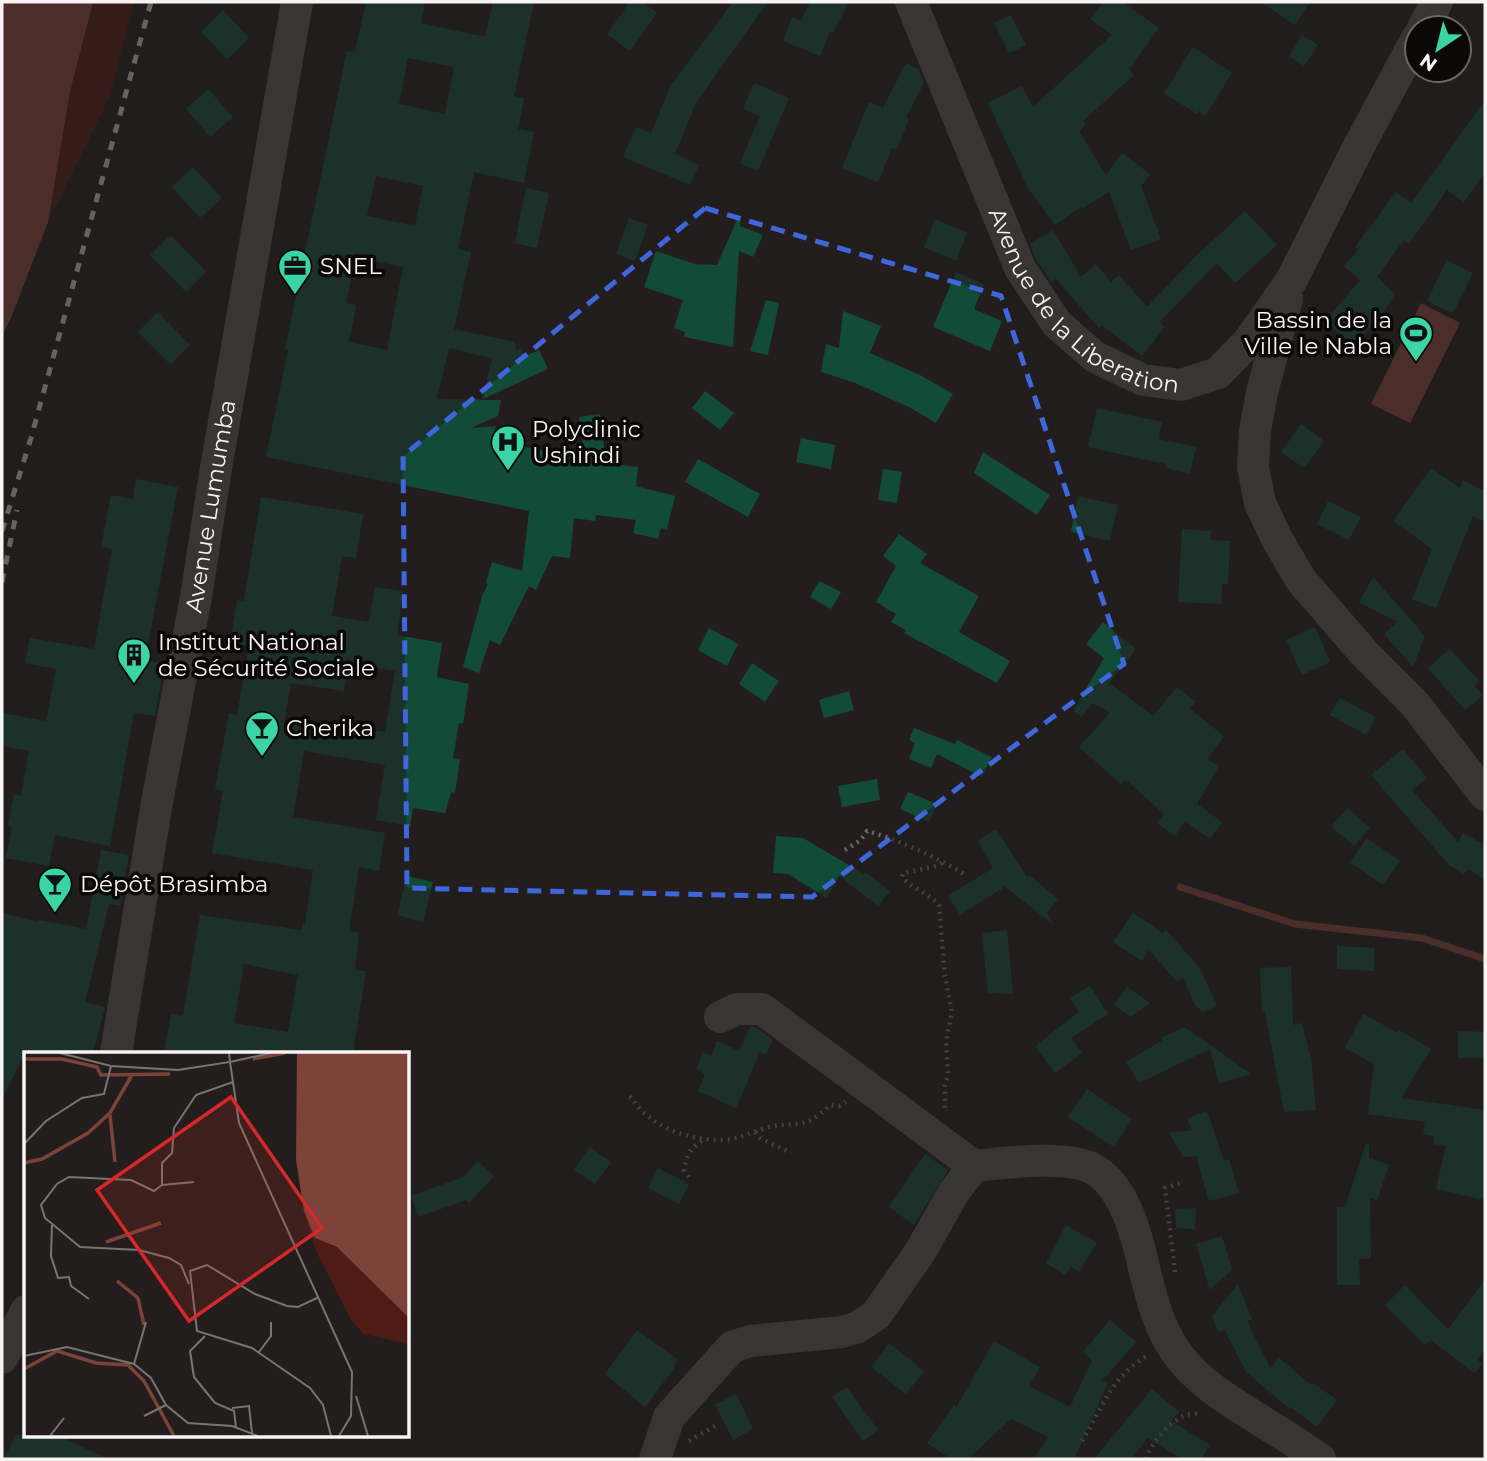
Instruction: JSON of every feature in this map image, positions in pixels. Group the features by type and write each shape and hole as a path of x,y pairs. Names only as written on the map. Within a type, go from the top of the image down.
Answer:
{"street":[{"name":"Avenue Lumumba","path":"116,1052 297,2"},
{"name":"Avenue de la Liberation","path":"911,2 1020,268 1057,324 1094,357 1143,380 1181,385 1218,373 1248,342 1291,281 1403,64"},
{"path":"1291,281 1262,392 1255,431 1253,467 1260,503 1301,580 1364,653 1414,703 1485,795"},
{"path":"720,1017 737,1009 762,1009 974,1166 1066,1162 1094,1169 1112,1185 1136,1238 1151,1299 1170,1343 1183,1361 1234,1405 1320,1459"},
{"path":"655,1459 669,1418 732,1347 750,1341 842,1332 858,1327 876,1315 920,1252 954,1192 974,1166"},
{"path":"2,1358 24,1315"}],"path":[{"path":"845,850 861,840 867,831 885,836 967,876"},
{"path":"941,1141 944,1130 950,1124 944,1102 948,1075 946,1042 952,1012 945,976 942,922 939,905 931,896 916,889 902,877 903,873 942,863"},
{"path":"629,1096 646,1117 665,1128 704,1139 725,1140 765,1128 804,1124 818,1117 830,1105 870,1102 879,1094"},
{"path":"755,1132 791,1153"},
{"path":"689,1177 684,1170 687,1155 704,1139"},
{"path":"1082,1441 1108,1392 1124,1372 1170,1343"},
{"path":"1146,1459 1161,1435 1184,1416 1211,1414"}],"highlighted area":[{"path":"705,208 1001,296 1124,664 812,897 407,888 403,456"}],"shaded area":[{"path":"2,2 93,2 70,92 48,222 2,336"},
{"path":"93,2 134,2 110,96 48,222 70,92"},
{"name":"Bassin de la Ville le Nabla","path":"1421,303 1460,323 1410,423 1371,404"}],"building":[{"path":"366,2 425,2 421,23 485,37 493,2 534,2 514,96 524,98 518,129 534,132 524,183 474,172 458,249 471,252 454,329 515,342 516,350 521,348 525,356 539,350 548,369 483,399 492,358 449,348 437,399 501,400 498,416 471,428 496,426 493,437 510,441 510,444 585,459 579,417 600,414 606,463 638,467 636,486 675,496 667,530 661,528 658,539 633,533 636,520 596,515 595,521 574,518 570,558 552,556 536,590 529,586 500,645 490,640 479,673 463,667 492,562 522,571 529,511 266,457 288,350 285,349 347,51 355,52","holes":["408,58 454,67 445,114 399,104","376,176 423,186 415,226 367,216","356,257 403,267 387,350 349,342 356,305 346,303"]},
{"path":"630,2 642,2 657,13 630,51 607,34"},
{"path":"733,2 768,2 696,103 675,154 699,165 690,185 623,157 636,127 651,133 671,85"},
{"path":"810,2 849,2 833,33 830,31 820,56 783,41 792,17 801,21"},
{"path":"1103,2 1122,2 1159,28 1129,69 1134,75 1083,121 1086,124 1079,131 1106,175 1122,153 1150,174 1141,186 1161,239 1131,250 1109,192 1081,209 1082,206 1055,225 1029,190 988,103 1022,86 1033,107 1112,35 1090,19"},
{"path":"1261,2 1310,2 1295,25"},
{"path":"223,10 249,38 227,59 201,32"},
{"path":"1011,15 1026,45 1009,53 994,23"},
{"path":"1302,35 1318,45 1304,66 1289,56"},
{"path":"1193,47 1232,73 1205,116 1199,111 1197,114 1164,93"},
{"path":"906,63 919,69 924,83 906,118 909,119 897,149 892,148 878,182 842,168 869,102 883,108"},
{"path":"754,83 789,98 758,171 740,163 760,116 743,109"},
{"path":"208,89 233,117 210,137 186,109"},
{"path":"1485,100 1485,172 1464,202 1447,190 1409,244 1404,240 1377,277 1395,294 1376,324 1374,323 1354,346 1325,321 1360,280 1344,266 1359,249 1355,247 1396,192 1411,203"},
{"path":"193,167 222,198 200,218 172,187"},
{"path":"526,188 549,193 537,248 515,243"},
{"path":"1245,211 1277,245 1235,283 1217,263 1159,322 1165,327 1142,356 1102,325 1099,328 1056,279 1051,282 1030,244 1053,230 1081,277 1096,264 1111,282 1119,275 1147,307 1198,254"},
{"path":"739,215 740,226 763,235 753,257 739,251 733,347 684,337 685,332 674,328 683,300 644,287 656,251 695,264 717,265"},
{"path":"629,218 648,225 635,261 616,254"},
{"path":"935,219 967,233 956,261 924,247"},
{"path":"171,235 206,272 186,292 150,255"},
{"path":"1447,260 1473,273 1453,313 1427,301"},
{"path":"956,272 984,284 974,309 1002,321 990,351 933,327"},
{"path":"766,300 779,303 768,355 750,351"},
{"path":"843,311 881,326 870,353 920,375 953,394 936,423 909,407 855,383 821,372 826,344 839,348"},
{"path":"158,312 190,345 170,364 138,332"},
{"path":"705,391 734,413 720,430 692,408"},
{"path":"1097,408 1162,422 1158,439 1196,447 1190,474 1165,468 1166,464 1088,447"},
{"path":"1301,424 1324,441 1304,468 1281,452"},
{"path":"801,438 835,445 831,469 796,462"},
{"path":"983,452 1050,495 1037,515 974,473"},
{"path":"698,459 760,494 748,517 685,482"},
{"path":"1431,468 1460,488 1463,480 1485,491 1485,522 1473,516 1436,608 1412,599 1432,549 1393,521"},
{"path":"883,469 902,472 897,503 878,500"},
{"path":"136,479 178,487 145,660 165,664 155,716 134,713 110,846 55,835 49,866 6,858 12,827 8,826 14,794 21,796 29,751 2,746 2,713 46,721 56,669 25,663 30,638 94,649 112,549 101,547 111,495 133,499"},
{"path":"1078,496 1118,505 1110,541 1071,532"},
{"path":"261,497 363,514 356,558 342,556 332,616 369,622 375,587 403,591 397,635 442,643 437,677 469,684 463,724 459,723 453,758 460,759 455,793 451,792 445,813 413,808 410,826 376,820 385,765 304,751 293,817 385,833 379,871 359,867 349,931 359,933 355,970 366,971 353,1052 164,1052 171,1014 183,1016 200,915 302,930 303,923 305,924 313,870 212,853 223,791 215,789 229,713 237,715 249,646 230,643 237,600 244,601","holes":["349,663 395,671 385,732 329,723 328,731 284,723 291,683 344,691","244,964 298,975 288,1032 234,1023"]},
{"path":"1328,501 1361,517 1349,540 1317,524"},
{"path":"1182,529 1211,531 1211,540 1230,541 1228,584 1222,584 1221,604 1178,602"},
{"path":"899,534 927,554 920,563 979,596 959,632 1010,661 997,683 904,633 906,630 891,622 896,614 876,602 896,566 883,556"},
{"path":"1373,577 1425,636 1413,667 1384,634 1397,622 1359,602"},
{"path":"819,581 841,592 831,609 810,597"},
{"path":"1103,622 1136,649 1109,683 1153,716 1177,687 1196,702 1190,709 1224,736 1207,759 1219,766 1197,804 1222,822 1210,839 1185,821 1175,836 1157,823 1164,814 1125,779 1121,784 1079,747 1110,713 1093,703 1082,717 1073,711 1104,658 1086,644"},
{"path":"1315,627 1330,662 1302,675 1286,640"},
{"path":"709,628 738,644 727,666 698,650"},
{"path":"1450,649 1479,681 1474,686 1483,695 1465,710 1428,668"},
{"path":"752,663 779,681 765,702 739,684"},
{"path":"849,691 854,710 824,718 819,700"},
{"path":"1340,698 1376,717 1366,735 1330,715"},
{"path":"914,728 955,744 957,740 992,757 982,777 937,754 931,768 909,759 915,743 909,740"},
{"path":"1403,749 1427,778 1412,790 1458,842 1463,833 1485,845 1485,879 1468,869 1464,874 1449,865 1371,775"},
{"path":"877,779 880,800 842,807 838,786"},
{"path":"908,792 937,804 929,822 900,809"},
{"path":"1348,808 1370,828 1354,846 1331,826"},
{"path":"996,829 1027,877 1029,875 1058,899 1047,912 1053,924 1003,885 1003,888 960,915 948,896 993,868 978,841"},
{"path":"776,836 803,838 864,874 865,872 890,891 878,906 839,876 827,898 788,874 773,873"},
{"path":"1367,838 1400,861 1383,885 1350,862"},
{"path":"101,850 129,855 120,906 109,904 85,1002 105,1007 93,1052 27,1050 2,1099 2,913 38,922 86,929"},
{"path":"407,876 433,882 423,922 397,915"},
{"path":"1133,913 1163,933 1166,930 1200,968 1217,1006 1202,1012 1194,1003 1183,977 1177,982 1149,950 1142,961 1113,942"},
{"path":"1007,930 1013,994 988,993 982,933"},
{"path":"1337,946 1375,948 1374,971 1337,969"},
{"path":"1291,967 1293,1025 1302,1023 1311,1059 1316,1110 1284,1112 1265,1012 1262,1012 1260,968"},
{"path":"1090,986 1108,1014 1071,1038 1082,1053 1055,1073 1035,1046 1079,1012 1070,998"},
{"path":"1127,987 1150,1003 1131,1017 1114,1005"},
{"path":"1363,1014 1398,1033 1399,1030 1431,1049 1401,1098 1485,1110 1485,1200 1436,1189 1446,1146 1433,1144 1434,1136 1423,1134 1425,1122 1368,1114 1374,1064 1345,1048"},
{"path":"750,1027 756,1027 773,1040 766,1055 760,1052 736,1108 698,1091 705,1074 696,1069 703,1052 711,1056 717,1041 739,1051"},
{"path":"1184,1027 1251,1074 1219,1083 1210,1049 1139,1083 1126,1062 1163,1040 1161,1038"},
{"path":"1458,1031 1485,1032 1485,1058 1458,1058"},
{"path":"1087,1089 1132,1119 1114,1147 1068,1117"},
{"path":"1207,1111 1224,1161 1229,1159 1239,1193 1209,1201 1196,1156 1183,1157 1169,1133 1192,1130 1187,1118"},
{"path":"1366,1144 1369,1144 1369,1158 1389,1165 1377,1200 1370,1197 1371,1258 1359,1259 1360,1285 1337,1285 1337,1207 1345,1207"},
{"path":"590,1147 611,1162 595,1184 574,1170"},
{"path":"925,1154 948,1170 914,1225 889,1207"},
{"path":"478,1161 494,1176 469,1203 466,1200 418,1217 411,1196 463,1177"},
{"path":"658,1168 689,1184 679,1204 648,1188"},
{"path":"1196,1208 1195,1229 1176,1228 1175,1209"},
{"path":"1066,1225 1097,1243 1079,1272 1071,1267 1065,1275 1046,1263"},
{"path":"1222,1236 1232,1270 1210,1290 1196,1244"},
{"path":"1485,1280 1485,1350 1478,1360 1482,1365 1474,1373 1431,1340 1425,1345 1385,1305 1405,1285 1448,1329"},
{"path":"1238,1284 1252,1319 1247,1321 1270,1368 1279,1358 1311,1385 1313,1383 1337,1400 1317,1427 1289,1406 1291,1410 1246,1372 1225,1330 1218,1332 1212,1316"},
{"path":"1110,1320 1136,1342 1102,1381 1108,1383 1074,1459 1034,1459 1048,1437 1011,1419 968,1459 951,1459 927,1443 954,1405 956,1408 994,1341 1040,1367 1029,1386 1070,1407 1092,1360 1083,1352"},
{"path":"637,1330 678,1360 645,1407 605,1374"},
{"path":"889,1343 924,1371 906,1394 871,1367"},
{"path":"847,1387 878,1430 863,1441 832,1397"},
{"path":"1152,1389 1179,1412 1171,1421 1210,1445 1201,1459 1182,1459 1148,1438 1131,1459 1094,1459"},
{"path":"736,1394 753,1429 733,1440 715,1405"},
{"path":"16,1435 24,1435 59,1436 108,1459 4,1459"}],"waterway":[{"path":"1180,887 1295,924 1422,938 1485,959"}],"railway":[{"path":"2,531 31,438 151,2"},
{"path":"2,582 17,510"}],"place":[{"name":"SNEL","path":"295,296"},
{"name":"Bassin de la Ville le Nabla","path":"1416,363"},
{"name":"Polyclinic Ushindi","path":"508,472"},
{"name":"Institut National de Sécurité Sociale","path":"134,685"},
{"name":"Cherika","path":"262,758"},
{"name":"Dépôt Brasimba","path":"55,914"}]}
